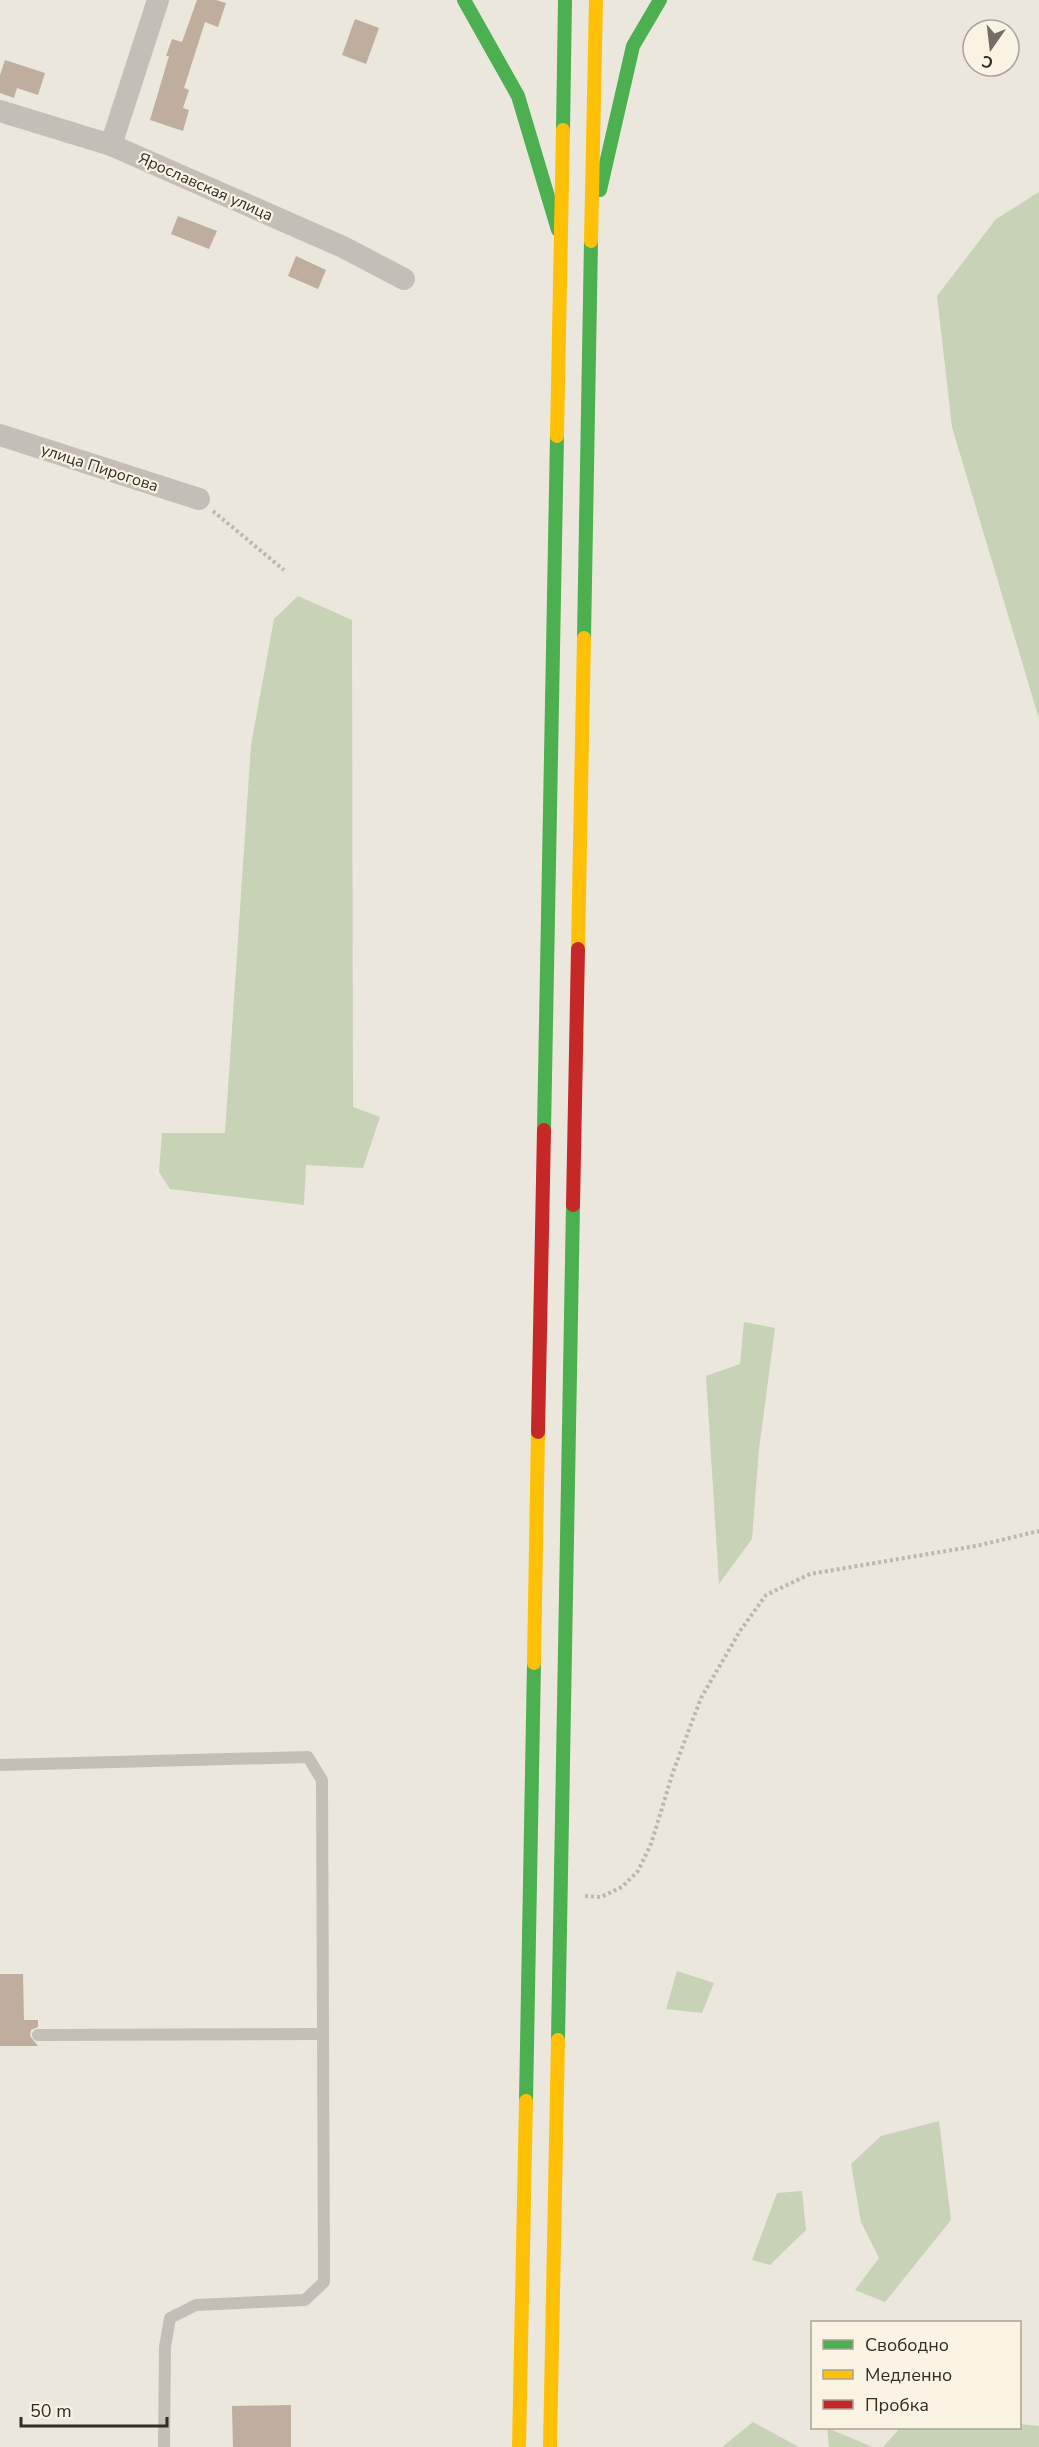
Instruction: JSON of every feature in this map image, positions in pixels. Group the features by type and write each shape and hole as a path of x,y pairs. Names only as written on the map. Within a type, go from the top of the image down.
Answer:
{"main road":[{"path":"464,0 518,96 561,241"},
{"path":"519,2447 565,0"},
{"path":"550,2447 596,0"},
{"path":"592,221 633,46 660,0"}],"street":[{"path":"111,145 158,0"},
{"name":"Ярославская улица","path":"0,111 111,145 343,247 404,279"},
{"name":"улица Пирогова","path":"0,435 199,499"}],"lane":[{"path":"0,1764 308,1757 322,1780 324,2282 305,2300 196,2305 170,2318 165,2347 164,2447"},
{"path":"38,2035 323,2034"}],"path":[{"path":"199,499 284,570"},
{"path":"560,1894 601,1897 622,1887 638,1871 651,1844 673,1772 701,1698 740,1631 766,1595 810,1574 965,1548 1039,1531"}],"green space":[{"path":"1039,192 1039,719 952,427 937,296 996,219"},
{"path":"298,596 352,620 353,1107 380,1117 363,1168 306,1165 304,1205 170,1189 159,1172 162,1133 225,1133 251,745 274,619"},
{"path":"744,1322 775,1328 759,1449 752,1539 719,1584 706,1376 740,1364"},
{"path":"677,1971 714,1983 702,2013 666,2009"},
{"path":"939,2121 951,2220 885,2302 855,2290 879,2258 861,2222 851,2164 881,2136"},
{"path":"802,2191 806,2230 770,2265 752,2260 777,2193"},
{"path":"753,2422 799,2447 722,2447"},
{"path":"1021,2424 1039,2426 1039,2447 883,2447 899,2429 1021,2429"},
{"path":"827,2429 873,2447 829,2447"}],"building":[{"path":"197,0 216,0 226,3 218,27 205,22 184,88 189,90 183,108 189,110 183,131 150,120 172,39 182,42"},
{"path":"355,19 379,28 366,64 342,55"},
{"path":"5,60 45,73 38,95 17,88 14,98 0,93 0,75"},
{"path":"178,216 217,231 209,249 171,234"},
{"path":"296,256 326,270 318,289 288,276"},
{"path":"0,1974 23,1974 24,2020 38,2020 38,2027 31,2030 30,2036 38,2046 0,2046"},
{"path":"291,2405 291,2447 233,2447 232,2406"}],"traffic: fast":[{"path":"464,0 518,96 558,230"},
{"path":"563,130 565,0"},
{"path":"600,190 633,46 660,0"},
{"path":"584,638 591,241"},
{"path":"544,1130 557,436"},
{"path":"558,2040 573,1205"},
{"path":"526,2101 534,1663"}],"traffic: slow":[{"path":"591,241 596,0"},
{"path":"557,436 563,130"},
{"path":"578,949 584,638"},
{"path":"534,1663 538,1432"},
{"path":"550,2447 558,2040"},
{"path":"519,2447 526,2101"}],"traffic: jam":[{"path":"573,1205 578,949"},
{"path":"538,1432 544,1130"}]}
